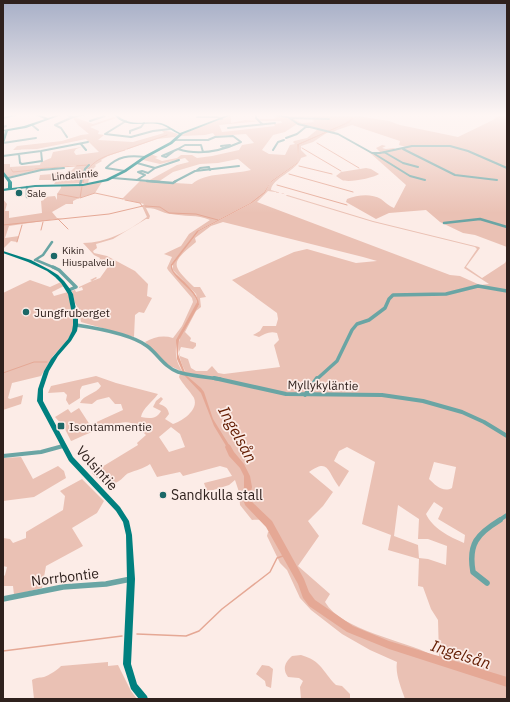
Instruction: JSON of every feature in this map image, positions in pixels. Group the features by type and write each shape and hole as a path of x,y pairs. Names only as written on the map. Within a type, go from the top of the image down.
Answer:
{"street":[{"path":"3,156 65,147"},
{"path":"83,147 86,150"},
{"name":"Lindalintie","path":"3,190 28,187 80,185 102,182 126,171 146,156 163,147"},
{"path":"174,151 166,157 162,156 182,147"},
{"path":"202,147 203,152"},
{"path":"362,147 410,176 425,180"},
{"path":"372,152 384,152 409,147"},
{"path":"445,147 468,150 507,168"},
{"path":"178,149 190,152 203,152 225,148"},
{"path":"402,148 455,175 497,180"},
{"path":"19,154 20,163 22,164 42,161 41,151"},
{"path":"384,152 403,163 418,167"},
{"path":"126,171 106,168 110,163 129,156 146,156"},
{"path":"136,181 144,175 138,172 142,171 148,173 155,168 179,160"},
{"path":"136,163 155,168"},
{"path":"80,185 85,169 89,165"},
{"path":"113,178 173,183 195,171 239,166"},
{"path":"8,178 41,170 64,168"},
{"path":"3,173 11,184 10,189"},
{"path":"27,197 28,187"},
{"path":"444,223 480,219 507,227"},
{"path":"30,262 42,256 52,242"},
{"path":"3,252 30,262 54,274 62,280 69,290 76,325"},
{"path":"36,260 62,273 76,287 69,290"},
{"path":"305,395 318,377 337,360 352,330 357,324 369,320 384,308 392,295 446,294 478,286 507,291"},
{"name":"Myllykyläntie","path":"76,325 101,329 136,340 147,346 171,369 181,373 230,381 286,394 382,395 423,401 462,412 484,422 507,436"},
{"name":"Volsintie","path":"76,325 69,340 51,362 40,391 41,404 53,424 63,446 74,463 124,515 128,528 131,579 127,664 134,686 144,699"},
{"path":"3,456 19,456 55,450 63,446"},
{"path":"487,583 473,572 470,556 474,543 479,534 507,515"},
{"name":"Norrbontie","path":"3,599 63,587 106,584 131,579"}],"shaded area":[{"path":"16,147 48,147 37,149 13,150"},
{"path":"82,147 76,149 74,152 76,155 99,152 94,147 135,147 101,160 102,161 95,165 96,166 92,170 91,174 97,175 95,178 89,179 88,183 54,184 57,180 39,180 40,175 58,172 68,174 77,165 48,168 8,177 3,171 3,164 10,164 10,167 40,165 41,162 51,158 53,152"},
{"path":"241,147 264,147 262,150 269,154 285,155 289,147 297,147 298,162 271,181 264,192 250,203 199,230 171,264 173,270 173,264 199,231 252,203 265,193 270,183 298,163 299,147 301,147 301,150 307,156 301,158 299,163 295,167 272,186 271,190 279,192 268,191 257,202 450,275 460,276 480,285 489,284 464,268 477,249 475,247 373,222 284,194 373,221 479,247 480,248 466,267 482,278 505,263 507,259 507,699 405,699 398,676 397,662 370,650 342,634 311,610 300,598 287,570 280,563 267,536 268,532 270,531 267,522 262,520 252,520 240,505 239,492 235,480 229,485 207,492 204,483 232,476 227,468 220,466 183,476 180,472 157,477 150,464 128,474 112,484 104,483 92,473 138,445 137,443 146,435 135,425 125,422 101,428 71,441 64,427 55,417 68,409 71,413 79,408 90,425 123,410 121,404 115,404 109,397 97,400 92,404 80,403 84,398 99,389 101,386 98,382 82,386 80,390 80,398 69,405 66,400 67,395 64,392 48,393 51,386 96,376 158,394 146,408 141,417 150,418 159,414 161,411 153,407 156,401 161,397 163,399 159,404 168,410 169,414 165,419 173,424 185,418 194,407 195,402 192,394 179,377 181,371 168,365 145,342 159,337 173,338 182,326 193,302 192,298 168,270 167,268 172,257 164,254 181,246 189,234 210,220 200,217 176,215 146,208 150,216 149,219 146,219 134,226 147,217 142,206 144,204 122,199 140,181 192,184 204,177 251,170 238,159 218,163 200,164 173,172 158,182 148,181 177,165 189,162 185,158 160,164 143,160 151,154 158,157 155,158 162,161 177,158 181,155 192,155 197,158 239,150","holes":["223,222 377,261 356,263 307,249 294,252 232,280 277,313 278,319 276,326 263,326 260,331 253,335 259,337 269,333 277,333 279,340 274,345 280,367 224,374 218,373 212,366 207,371 196,371 191,368 188,359 180,356 179,352 181,347 193,349 196,346 196,343 190,341 191,338 185,332 196,311 201,307 200,298 206,297 200,287 194,287 177,268 178,259 196,242 195,238 211,226","173,271 196,294 199,305 183,328 197,302 192,293","180,336 179,352 185,371 183,372 178,362 176,353","171,427 180,434 185,447 169,452 159,437","347,447 375,462 362,524 391,535 388,550 419,559 418,586 423,587 431,609 438,620 439,656 432,655 374,634 345,620 333,612 325,602 330,594 298,566 319,536 308,521 323,506 333,492 309,472 320,466 324,466 330,472 339,487 349,471 334,461 339,451","434,462 456,467 452,488 445,490 442,489 429,479","434,502 443,508 438,519 465,535 464,543 442,532 432,524 426,514","398,505 419,519 418,539 428,539 447,546 446,565 428,559 419,558 418,545 394,536"]},
{"path":"297,147 299,147 298,163 270,183 265,193 252,203 199,231 172,266 173,271 185,282 196,296 199,305 179,340 178,354 186,375 204,392 213,419 231,448 231,454 214,426 201,393 184,375 177,359 176,340 197,302 192,292 177,278 171,269 171,264 197,231 250,203 264,192 271,181 298,162"},
{"path":"378,147 384,147 382,148 386,149 406,147 507,147 507,247 475,235 463,233 440,222 426,210 389,213 376,219 346,202 347,199 368,195 381,199 394,208 406,185 369,152 380,152 376,148"},
{"path":"366,168 379,174 376,176 350,181 342,180 336,176 341,172"},
{"path":"102,182 95,193 79,198 73,201 73,204 66,204 52,212 57,218 63,218 9,226 5,238 19,236 17,242 11,241 3,249 3,199 7,204 5,211 9,211 9,218 42,213 41,201 44,200 44,197 55,196 57,200 57,194 61,186"},
{"path":"132,228 113,239 96,244 97,248 93,251 94,253 107,256 135,271 148,284 147,296 152,298 144,313 139,312 135,315 134,337 81,322 72,291 77,289 75,290 76,292 83,290 82,287 79,287 100,278 110,264 98,263 100,258 94,255 83,243 100,241"},
{"path":"30,280 50,287 61,282 64,286 52,292 54,296 68,292 74,325 73,331 65,343 53,356 41,376 12,383 8,398 10,399 23,395 21,404 3,410 3,293"},
{"path":"21,457 33,479 58,466 64,471 66,478 34,497 3,501 3,458"},
{"path":"82,479 104,501 97,513 72,528 83,546 46,566 42,588 14,595 13,586 3,586 3,577 7,567 3,566 3,538 10,539 13,543 26,538 26,532 63,510 65,496 60,491"},
{"path":"301,655 318,663 336,685 342,686 350,694 350,699 301,699 300,687 303,681 299,678 288,677 285,671 285,666 292,656"},
{"path":"108,662 108,666 118,665 131,691 137,699 34,699 32,680 34,679 44,677 56,671 61,666"},
{"path":"262,665 269,666 273,669 271,688 266,686 265,681 256,674"}],"waterway":[{"path":"127,149 133,147"},
{"path":"323,147 359,168"},
{"path":"302,148 341,171"},
{"path":"83,183 88,169 98,160 125,150"},
{"path":"35,169 88,165"},
{"path":"299,166 332,174"},
{"path":"11,169 13,172 33,170"},
{"path":"289,174 353,192"},
{"path":"277,185 347,205"},
{"path":"82,186 80,198 95,193 123,199"},
{"path":"58,194 79,198"},
{"path":"125,200 140,203 142,206"},
{"path":"58,219 109,214 143,206"},
{"path":"145,206 160,207 169,213 196,214 218,220"},
{"path":"3,225 58,219"},
{"path":"58,219 68,229"},
{"path":"41,230 43,222"},
{"path":"17,242 22,225"},
{"path":"3,373 34,362 47,362"},
{"name":"Ingelsån","path":"228,447 231,454 242,466 247,476 248,487 246,496 248,503 269,524 301,582 306,595 312,603 350,629 389,645 507,682"},
{"path":"137,634 186,636 199,631 222,609 270,572 277,558 286,555"},
{"path":"3,651 122,636"}],"place":[{"name":"Sale","path":"19,193"},
{"name":"Kikin Hiuspalvelu","path":"54,256"},
{"name":"Jungfruberget","path":"26,312"},
{"name":"Isontammentie","path":"61,426"},
{"name":"Sandkulla stall","path":"163,495"}]}
